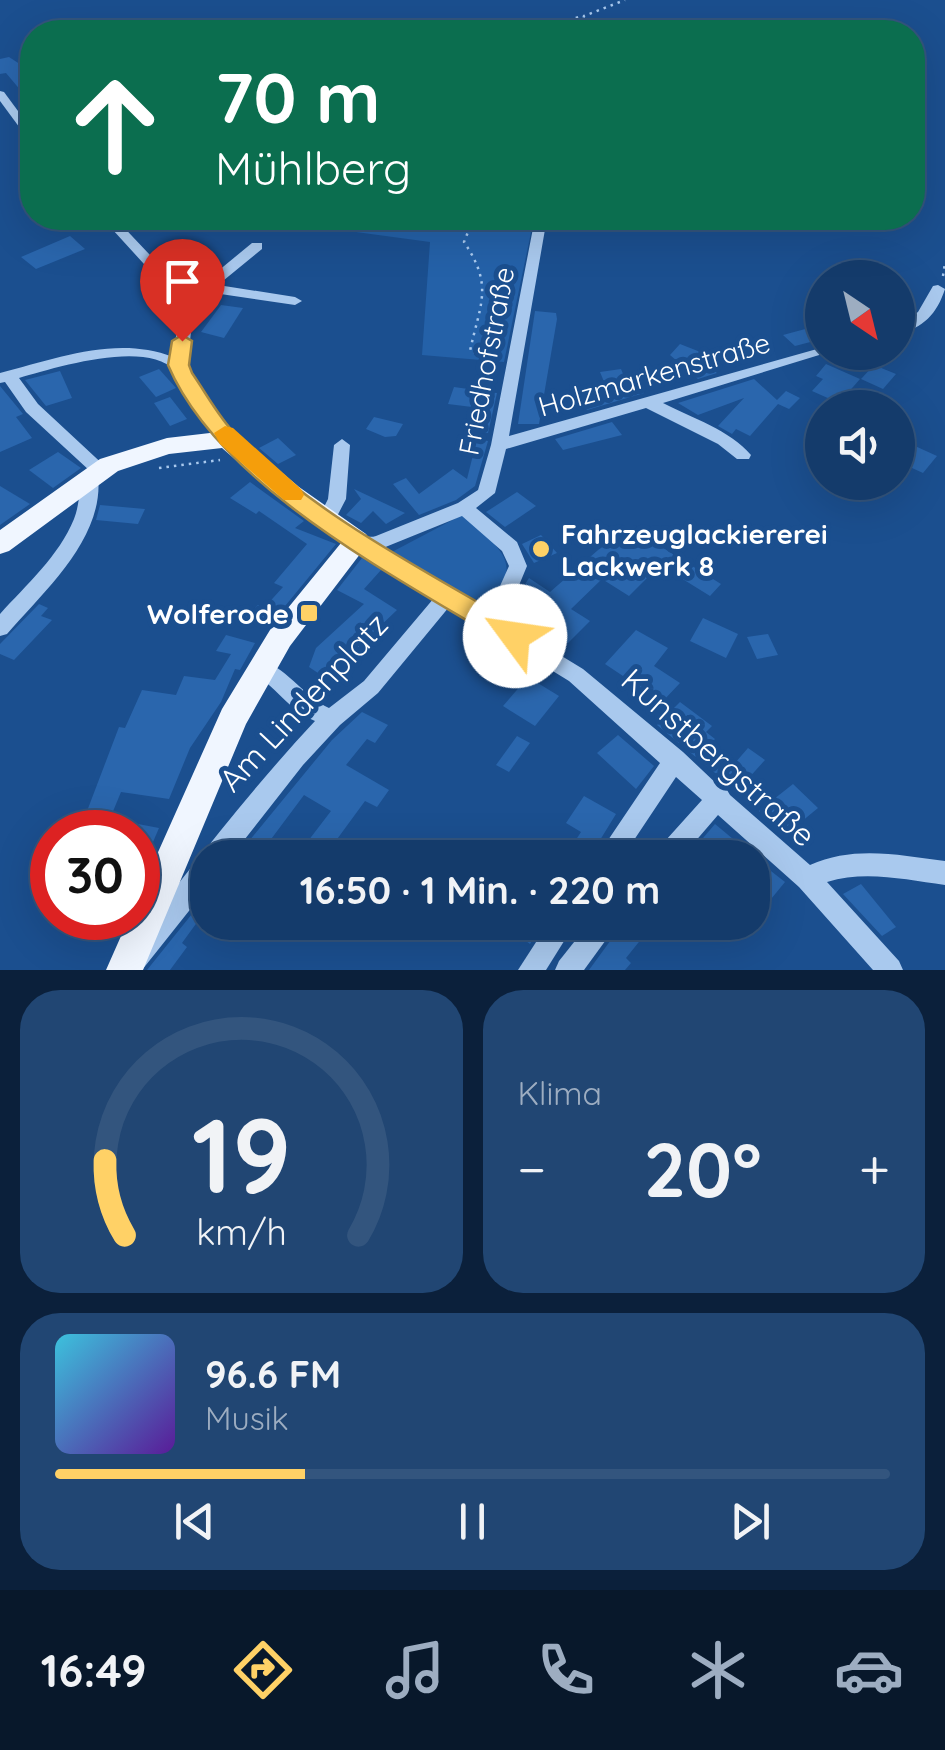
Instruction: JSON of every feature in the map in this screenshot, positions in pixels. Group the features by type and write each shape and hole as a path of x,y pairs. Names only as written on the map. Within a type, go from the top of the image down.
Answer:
{"main road":[{"path":"0,544 95,474 130,455 227,439 252,456 284,488 357,541"},
{"name":"Am Lindenplatz","path":"125,970 233,718 261,668 357,541"}],"street":[{"path":"0,94 20,122"},
{"path":"119,230 182,298 186,316 178,365"},
{"name":"Friedhofstraße","path":"464,508 486,492 499,445 539,230"},
{"path":"182,298 206,288 257,246"},
{"path":"206,288 296,301"},
{"path":"915,323 929,312 938,289"},
{"path":"0,628 75,535 89,502 95,474 4,376 118,351 154,355 178,365 227,439"},
{"name":"Holzmarkenstraße","path":"499,445 805,357"},
{"path":"645,401 724,440 743,455"},
{"path":"326,519 337,498 342,445"},
{"path":"357,541 383,541 464,508 510,547 518,566 508,590 484,617"},
{"name":"Kunstbergstraße","path":"357,541 576,675 808,879 890,970"},
{"name":"Am Lindenplatz","path":"230,840 332,718 371,686 446,597"},
{"path":"261,668 273,674 295,703 332,718"},
{"path":"620,840 675,759"},
{"path":"681,840 719,797"},
{"path":"808,879 827,867 853,863 945,873"},
{"name":"Am Lindenplatz","path":"125,970 190,889"},
{"path":"532,970 552,940"},
{"path":"568,970 592,940"}],"path":[{"path":"571,20 625,0"},
{"path":"583,20 584,16"},
{"path":"469,230 464,242 485,275 486,290 470,351 515,360"},
{"path":"144,470 252,456"}],"shaded area":[{"path":"341,230 532,230 504,362 422,355 430,242"},
{"path":"462,515 496,546 507,567 505,579 481,604 390,553"}],"building":[{"path":"9,57 20,64 20,90 6,73 0,74 0,59"},
{"path":"70,236 85,249 36,269 21,257"},
{"path":"193,257 210,273 195,283 183,280 169,266"},
{"path":"221,305 243,308 224,338 201,332"},
{"path":"535,311 556,313 557,319 539,424 518,424"},
{"path":"805,329 805,343 795,346 783,335"},
{"path":"680,344 708,355 702,361 717,373 698,379 670,355"},
{"path":"159,369 176,388 156,397 139,377"},
{"path":"621,369 626,381 631,379 644,393 587,410 577,398 607,389 600,372"},
{"path":"821,370 840,370 860,379 850,390 813,390 823,379 816,376"},
{"path":"869,370 896,374 883,389 861,379"},
{"path":"60,371 72,398 46,406 25,380"},
{"path":"754,379 777,400 786,391 800,398 789,409 778,404 750,436 736,429 732,434 718,426 744,398 698,415 678,403"},
{"path":"0,386 23,414 16,417 32,438 0,452"},
{"path":"454,387 497,393 488,433 466,430 472,407 448,404"},
{"path":"170,397 187,419 170,426 154,403"},
{"path":"374,417 403,424 396,436 385,437 366,429"},
{"path":"612,422 622,435 563,450 555,439"},
{"path":"278,438 296,455 278,464 259,448"},
{"path":"477,439 488,441 475,486 456,500 419,515 393,484 406,478 419,494 453,469 467,479"},
{"path":"915,446 937,456 923,473 915,469"},
{"path":"58,452 81,468 53,488 29,470"},
{"path":"250,482 304,521 295,528 336,544 267,628 246,617 258,605 264,608 283,587 274,583 307,544 259,511 256,514 230,498"},
{"path":"0,486 30,504 0,525"},
{"path":"354,489 405,513 386,524 373,511 361,523 346,515 361,499"},
{"path":"517,492 536,506 505,527 486,512"},
{"path":"100,505 145,509 138,524 96,520"},
{"path":"621,530 647,546 652,541 721,584 710,596 660,565 629,596 602,579 571,609 590,621 568,643 512,604 529,578 550,592"},
{"path":"541,535 557,553 534,563 522,544"},
{"path":"362,558 381,570 364,589 397,610 332,672 318,673 309,667 316,648 364,604 337,590"},
{"path":"39,604 48,608 41,616 52,620 14,660 0,654 0,644"},
{"path":"703,618 738,634 726,658 690,641"},
{"path":"636,630 668,648 654,666 680,683 662,702 605,664"},
{"path":"768,634 778,655 757,659 747,637"},
{"path":"226,635 255,643 240,670 235,669 221,702 190,748 169,799 121,792 114,810 87,810 119,727 125,728 142,690 176,695 184,676 215,680 231,654 216,651"},
{"path":"528,677 559,696 535,726 503,706"},
{"path":"680,702 712,726 706,732 715,739 710,744 735,763 748,748 765,760 737,791 657,725"},
{"path":"362,712 388,725 375,743 367,739 346,765 389,790 377,807 365,801 336,840 309,840 331,811 304,795 270,840 250,840 332,740"},
{"path":"618,735 654,766 636,789 597,753"},
{"path":"517,736 530,743 509,772 496,765"},
{"path":"793,784 818,808 784,836 759,811"},
{"path":"584,796 616,814 600,840 576,840 581,832 566,823"},
{"path":"715,824 733,839 732,840 701,840"},
{"path":"770,870 785,882 770,900"},
{"path":"861,884 896,927 882,936 843,894"},
{"path":"190,916 190,932 182,943 187,947 170,970 147,970"},
{"path":"611,940 640,940 626,958 631,963 625,970 589,970"}],"slow traffic":[{"path":"225,433 227,439 252,456 293,495"}],"place":[{"name":"Fahrzeuglackiererei Lackwerk 8","path":"541,549"},
{"name":"Wolferode","path":"309,613"}],"route":[{"path":"182,341 178,365 182,374 227,439 252,456 290,493 357,541 515,636"}]}
